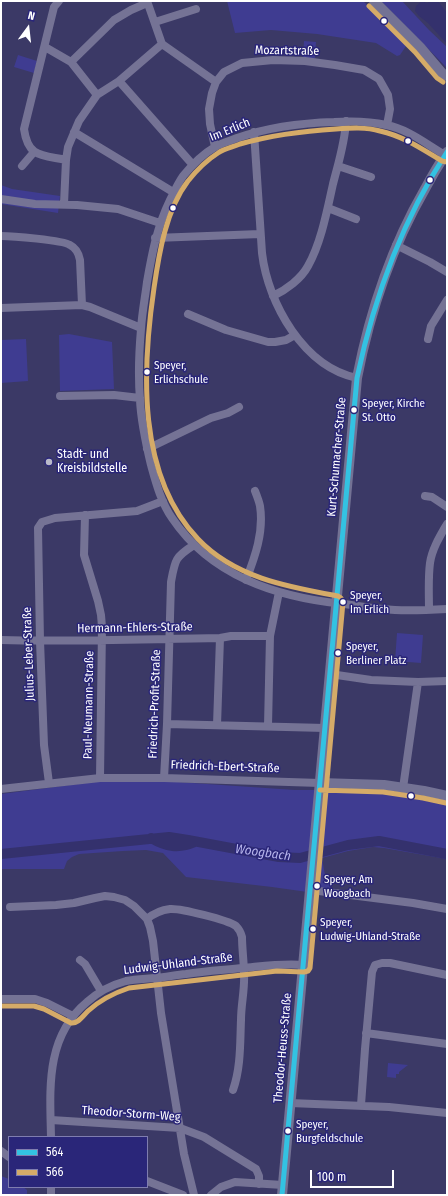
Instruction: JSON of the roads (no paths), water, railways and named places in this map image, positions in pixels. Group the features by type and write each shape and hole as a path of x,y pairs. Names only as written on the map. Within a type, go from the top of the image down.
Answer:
{"main road":[{"path":"374,1 420,47 444,74 447,83"},
{"name":"Kurt-Schumacher-Straße","path":"320,783 357,378 370,321 382,280 412,211 446,154"},
{"name":"Friedrich-Ebert-Straße","path":"320,783 384,785 447,796"},
{"name":"Theodor-Heuss-Straße","path":"282,1190 320,783"}],"street":[{"path":"59,1 54,7 24,129 27,143 34,152 41,155 66,160"},
{"path":"71,62 114,20 147,2 162,44 216,82 209,109 210,124 215,147"},
{"path":"155,22 196,9"},
{"path":"64,204 68,146 81,117 97,95 119,81 162,44"},
{"path":"45,46 71,62 97,95"},
{"name":"Mozartstraße","path":"216,82 224,72 242,63 273,60 305,61 364,70 379,79 388,95 390,109 387,125"},
{"path":"119,81 193,165"},
{"path":"273,296 287,288 307,267 317,246 338,166 346,121"},
{"name":"Im Erlich","path":"446,154 403,131 387,125 370,122 346,121 291,124 254,132 215,147 193,165 182,178 173,192 160,223 155,238 143,311 139,371 140,398 147,449 155,482 170,516 194,545 214,562 246,580 300,598 397,610 429,610 447,608"},
{"path":"74,132 173,192"},
{"path":"254,132 260,234 265,271 273,296 294,335 317,358 334,370 357,378"},
{"path":"22,166 34,152"},
{"path":"338,166 371,177"},
{"path":"1,200 34,204 78,204 118,209 160,223"},
{"path":"328,208 356,219"},
{"path":"155,238 260,234"},
{"path":"1,236 60,242 71,245 79,254 82,305"},
{"path":"396,245 447,272"},
{"path":"428,339 431,326 447,300"},
{"path":"1,308 90,306 141,328"},
{"path":"188,314 237,334 268,342 286,340 294,335"},
{"path":"60,396 114,395 140,398"},
{"path":"147,449 211,418 228,413 239,407"},
{"path":"246,580 255,555 261,529 260,507 255,491"},
{"path":"425,496 432,497 447,508"},
{"path":"85,515 137,511 163,501"},
{"name":"Julius-Leber-Straße","path":"49,783 44,745 40,641 39,525 46,520 55,518 85,515"},
{"name":"Paul-Neumann-Straße","path":"85,515 84,555 100,608 102,627 100,778"},
{"path":"429,610 430,563 439,537 447,524"},
{"name":"Friedrich-Profit-Straße","path":"164,778 171,582 174,563 181,553 194,545"},
{"path":"268,726 270,636 279,592"},
{"name":"Hermann-Ehlers-Straße","path":"1,640 101,641 270,636"},
{"path":"217,725 220,638"},
{"path":"330,674 371,680 418,682 447,681"},
{"path":"403,788 418,682"},
{"path":"167,724 325,728"},
{"name":"Friedrich-Ebert-Straße","path":"1,789 100,778 164,778 320,783"},
{"path":"311,890 413,903 447,909"},
{"path":"10,907 56,905 105,896 125,900 134,906 147,919 153,941 161,1013 184,1154 194,1195"},
{"path":"147,919 169,909 180,909 223,920 234,925 240,932 242,937 244,990 239,1066 237,1079 233,1090"},
{"path":"80,960 85,964 101,991"},
{"path":"361,1106 366,1033 372,972 374,966 382,962 447,975"},
{"name":"Ludwig-Uhland-Straße","path":"51,1136 51,1079 54,1054 59,1040 73,1016 80,1007 101,991 116,984 139,979 277,964 304,965"},
{"path":"1,999 35,999 61,1009 73,1016"},
{"path":"366,1033 447,1044"},
{"path":"290,1103 401,1108 447,1113"},
{"name":"Theodor-Storm-Weg","path":"51,1120 180,1128 204,1137 256,1170 259,1176 259,1184"},
{"path":"148,1181 183,1195"},
{"path":"211,1195 221,1187 235,1182 259,1184 282,1190"}],"waterway":[{"name":"Woogbach","path":"1,854 169,837 279,857 300,858 348,845 379,841 447,854"},
{"name":"Woogbach","path":"151,838 173,846 183,846 195,842"}],"place":[{"name":"Speyer, Erlichschule","path":"147,372"},
{"name":"Speyer, Kirche St. Otto","path":"354,410"},
{"name":"Stadt- und Kreisbildstelle","path":"49,462"},
{"name":"Speyer, Im Erlich","path":"343,602"},
{"name":"Speyer, Berliner Platz","path":"338,653"},
{"name":"Speyer, Am Woogbach","path":"317,886"},
{"name":"Speyer, Ludwig-Uhland-Straße","path":"313,929"},
{"name":"Speyer, Burgfeldschule","path":"288,1131"}]}
